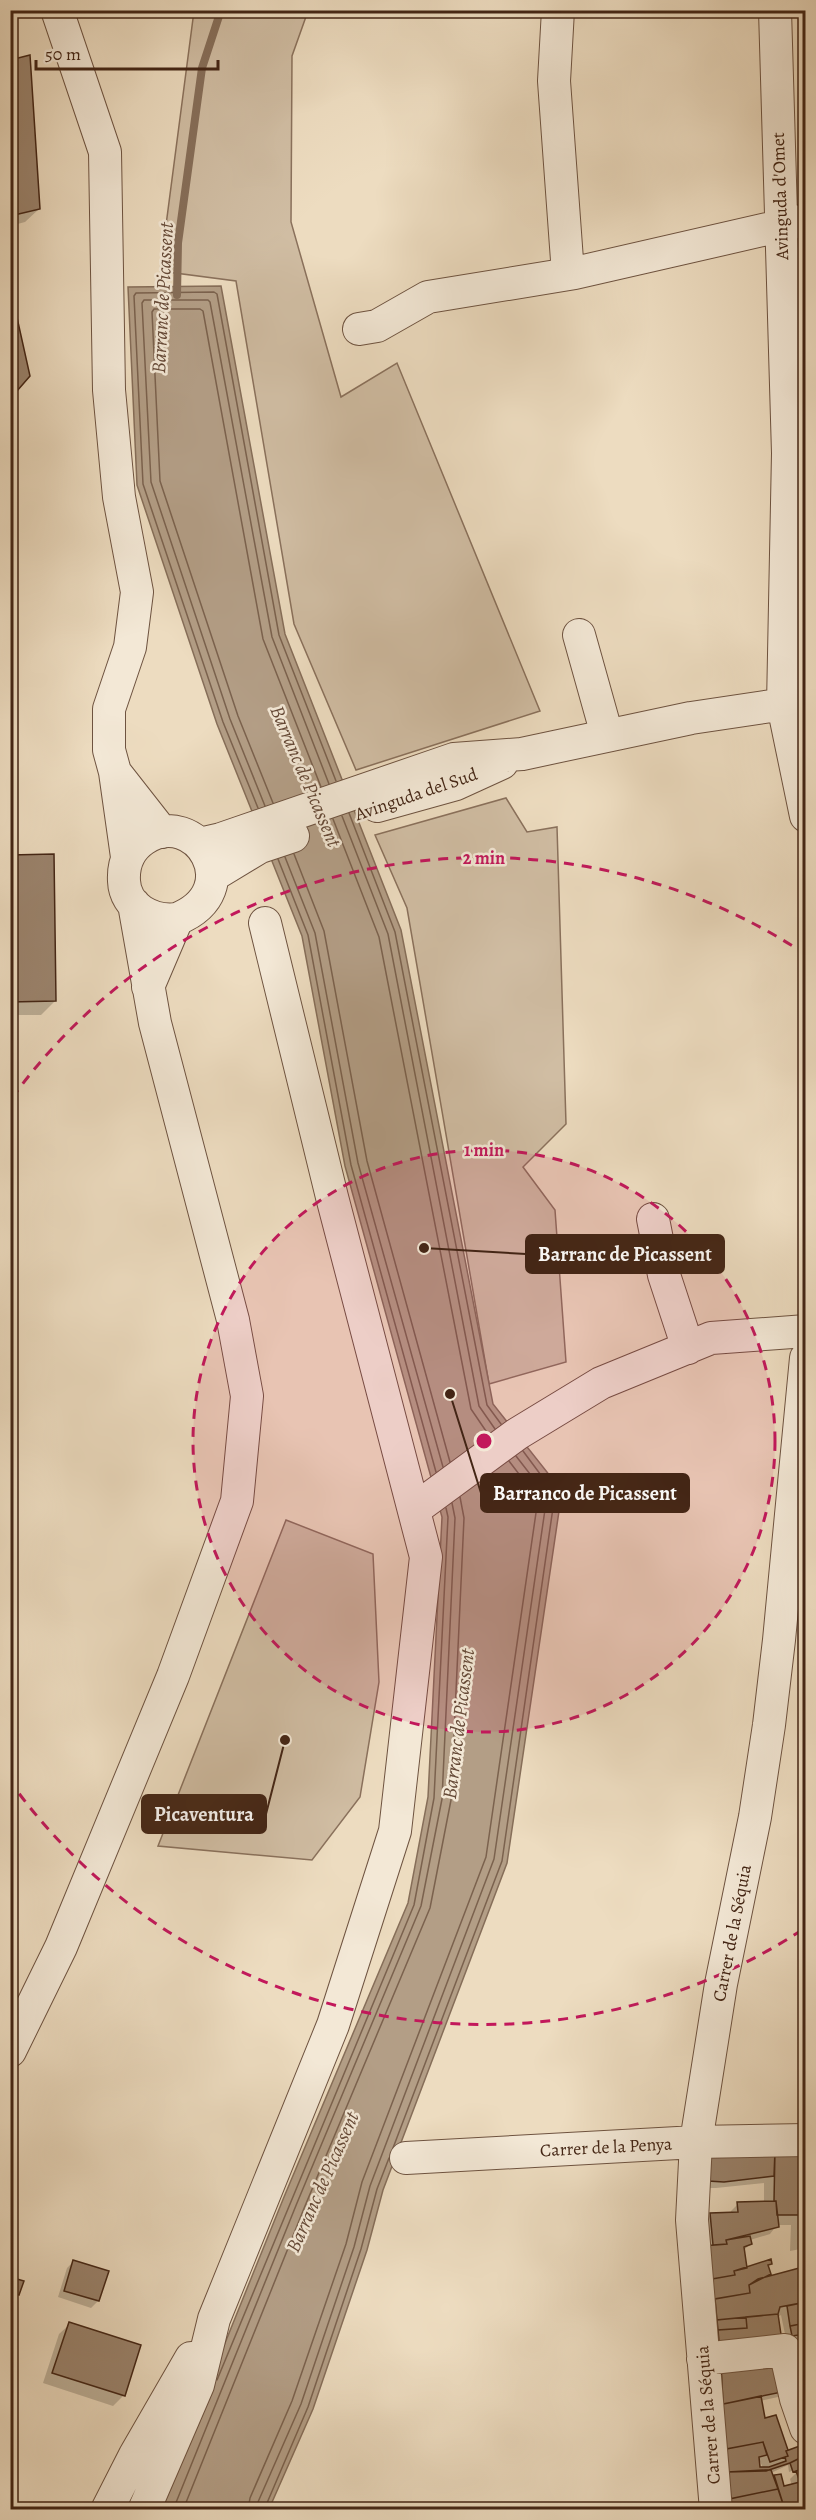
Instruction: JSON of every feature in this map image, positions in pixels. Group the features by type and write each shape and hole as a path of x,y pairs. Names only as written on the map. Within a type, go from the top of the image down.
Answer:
{"street":[{"path":"57,10 105,152 109,390 119,497 137,592 130,647 109,709 109,750 115,772 127,857"},
{"path":"558,10 554,81 568,274"},
{"name":"Avinguda d'Omet","path":"775,10 793,223 797,451 794,703"},
{"path":"359,329 377,326 428,297 568,274 793,223"},
{"path":"579,635 607,735"},
{"path":"794,703 806,816"},
{"name":"Avinguda del Sud","path":"199,844 254,838 378,806 455,771 522,754 691,718 794,703"},
{"path":"115,772 162,832"},
{"path":"10,2051 61,1947 173,1676 237,1501 247,1396 233,1320 148,987 134,904 124,884 124,866 127,857 135,844 153,833 184,833 199,844 212,866 209,893 200,906 177,919 166,920 146,915 134,904"},
{"name":"Avinguda del Sud","path":"212,876 254,838"},
{"path":"148,987 177,919"},
{"path":"107,2510 135,2455 214,2319 333,2025 395,1831 426,1557 332,1197 265,923"},
{"path":"653,1219 664,1275 688,1348"},
{"path":"415,1509 517,1434 601,1383 711,1338 806,1331"},
{"name":"Carrer de la Séquia","path":"716,2510 692,2220 696,2142 709,2053 755,1817 769,1725 780,1640 806,1358"},
{"name":"Carrer de la Penya","path":"406,2158 696,2142 806,2140"},
{"path":"144,2510 198,2385 214,2319"},
{"path":"703,2358 785,2350 796,2399 806,2428"}],"shaded area":[{"path":"194,11 308,11 292,56 291,222 341,397 397,363 540,711 356,770 294,624 236,281 160,271"},
{"path":"506,798 527,832 557,827 566,1124 523,1167 555,1210 566,1362 489,1384 407,908 375,835"},
{"path":"286,1520 373,1554 379,1682 360,1797 312,1860 158,1846"}],"water":[{"path":"221,286 285,634 401,930 493,1404 562,1491 507,1863 383,2190 367,2250 313,2409 269,2509 158,2509 284,2197 408,1903 428,1797 442,1517 345,1166 302,936 217,724 137,485 128,287"}],"building":[{"path":"30,55 40,209 10,216 10,60"},
{"path":"10,286 30,376 10,399"},
{"path":"54,854 56,1001 10,1002 10,855"},
{"path":"717,2149 775,2150 774,2176 724,2182 708,2181 707,2161"},
{"path":"775,2150 806,2150 806,2240 800,2242 801,2215 777,2215 776,2201 774,2201"},
{"path":"776,2201 779,2227 726,2240 727,2244 713,2245 710,2213 738,2212 737,2202"},
{"path":"750,2236 752,2244 744,2247 747,2268 734,2271 735,2275 712,2279 702,2246 727,2244 726,2240"},
{"path":"771,2259 772,2264 768,2265 771,2274 749,2285 750,2293 714,2299 712,2279 735,2275 734,2271"},
{"path":"73,2260 109,2271 99,2301 64,2291"},
{"path":"803,2267 806,2302 780,2307 778,2314 717,2320 715,2299 750,2293 749,2285 758,2279"},
{"path":"10,2277 24,2281 19,2295 10,2292"},
{"path":"806,2302 806,2323 790,2326 787,2306"},
{"path":"778,2314 783,2348 720,2353 718,2330 747,2328 746,2317"},
{"path":"746,2317 747,2328 718,2330 717,2320"},
{"path":"69,2322 141,2345 125,2396 52,2373"},
{"path":"806,2323 806,2334 792,2336 790,2326"},
{"path":"782,2359 787,2391 723,2404 721,2364"},
{"path":"761,2396 765,2418 776,2415 788,2450 786,2451 788,2456 770,2462 763,2442 726,2449 723,2404"},
{"path":"763,2442 767,2455 759,2457 760,2467 769,2467 786,2461 785,2457 788,2456 786,2451 805,2444 806,2455 766,2471 728,2472 726,2449"},
{"path":"806,2455 806,2468 793,2472 790,2463"},
{"path":"806,2468 806,2510 785,2510 774,2475 781,2474 784,2486 800,2482 796,2471"},
{"path":"771,2470 778,2489 729,2499 728,2472"},
{"path":"778,2489 785,2510 730,2510 729,2499"}],"waterway":[{"name":"Barranc de Picassent","path":"177,295 178,243 202,68 221,10"}],"place":[{"name":"Barranc de Picassent","path":"424,1248"},
{"name":"Barranco de Picassent","path":"450,1394"},
{"name":"Picaventura","path":"285,1740"}]}
